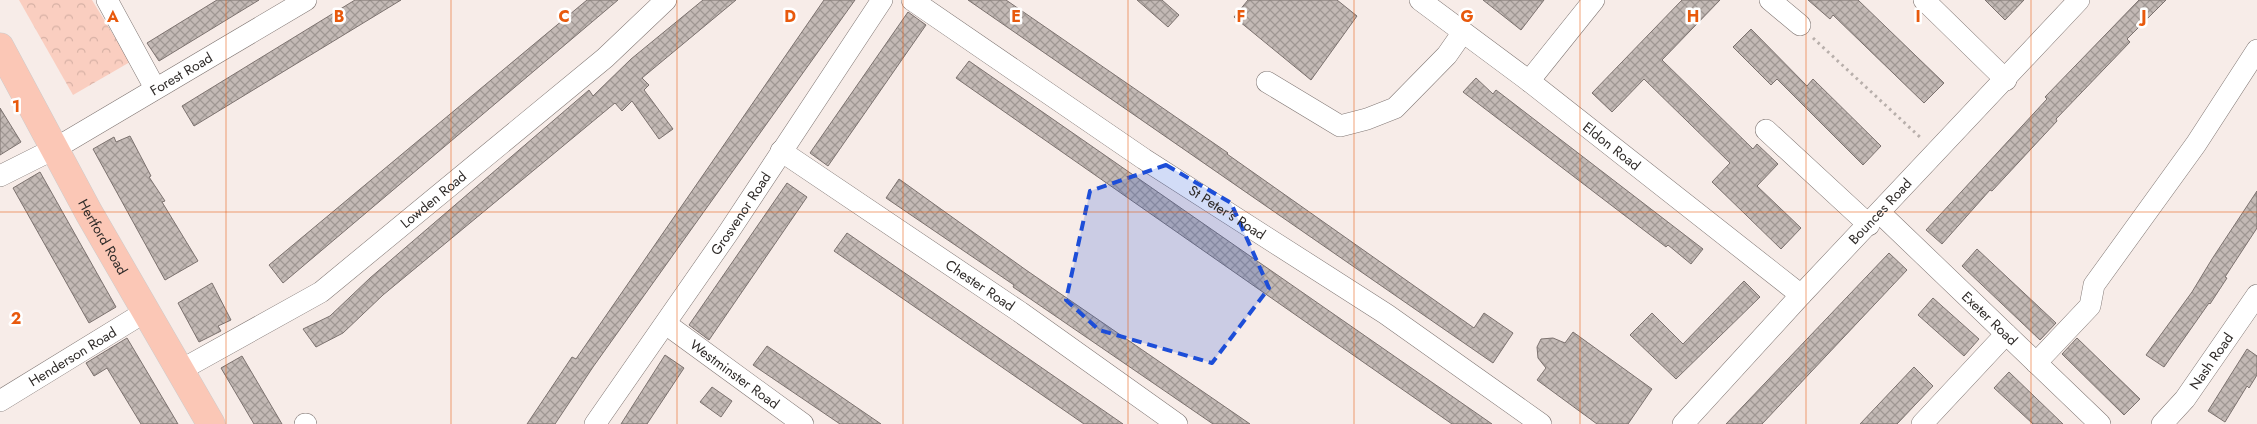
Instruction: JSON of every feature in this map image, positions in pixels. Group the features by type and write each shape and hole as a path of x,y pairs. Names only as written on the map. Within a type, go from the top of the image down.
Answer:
{"main road":[{"name":"Hertford Road","path":"1,51 56,148 89,213 211,424"}],"street":[{"path":"107,0 156,88"},
{"name":"Forest Road","path":"0,176 56,148 306,0"},
{"name":"Lowden Road","path":"179,371 320,292 605,58 666,0"},
{"name":"Grosvenor Road","path":"595,424 666,324 882,0"},
{"name":"St Peter's Road","path":"912,0 1144,159 1386,314 1541,424"},
{"name":"Eldon Road","path":"1420,0 1529,81 1801,295"},
{"path":"1529,81 1594,0"},
{"path":"1770,0 1800,25"},
{"path":"1924,0 2006,80"},
{"name":"Bounces Road","path":"1683,424 1801,295 2006,80 2079,0"},
{"path":"1267,82 1340,126 1395,108 1448,55 1463,32"},
{"path":"2036,363 2090,306 2094,285 2196,144 2257,50"},
{"name":"Exeter Road","path":"1766,130 1875,219 2006,334 2100,424"},
{"name":"Chester Road","path":"781,151 1020,312 1177,424"},
{"name":"Nash Road","path":"2162,424 2185,399 2257,295"},
{"name":"Henderson Road","path":"0,401 145,312"},
{"name":"Westminster Road","path":"666,324 803,424"},
{"path":"1922,424 2006,334"}],"path":[{"path":"1800,25 1937,152"}],"highlighted area":[{"path":"1166,165 1231,203 1269,288 1212,363 1099,330 1066,300 1090,191"}],"green space":[{"path":"19,0 92,0 130,62 73,95"}],"building":[{"path":"217,0 259,0 159,61 147,43"},
{"path":"355,0 401,0 194,126 182,106"},
{"path":"587,0 618,0 283,283 269,265"},
{"path":"703,0 736,0 642,78 649,85 644,90 673,129 659,139 632,101 622,111 615,103 383,295 343,333 316,347 303,329 330,316 370,278 589,90 593,96 631,59"},
{"path":"824,0 855,0 593,367 555,424 527,424 572,357 576,359"},
{"path":"968,0 1006,0 1228,153 1474,328 1484,313 1513,333 1493,363"},
{"path":"1137,0 1162,0 1179,15 1168,27"},
{"path":"1248,0 1337,0 1357,16 1311,80 1234,17"},
{"path":"1483,0 1544,0 1521,30"},
{"path":"1682,0 1720,0 1662,60 1753,149 1757,144 1778,164 1757,186 1801,228 1781,249 1712,182 1730,163 1644,79 1612,112 1592,93"},
{"path":"1808,0 1858,0 1944,83 1924,103 1833,15 1830,19"},
{"path":"1985,0 2024,0 2005,20"},
{"path":"2139,0 2166,0 2127,39 2130,42 2056,119 2057,121 1992,191 1990,190 1942,244 1926,230 2047,99 2045,97"},
{"path":"908,12 926,25 828,166 810,153"},
{"path":"1751,29 1807,86 1813,79 1881,146 1863,165 1777,79 1771,85 1733,47"},
{"path":"969,61 1492,424 1452,424 956,78"},
{"path":"1476,78 1493,94 1496,90 1703,249 1691,264 1463,92"},
{"path":"0,108 21,142 0,155"},
{"path":"130,136 151,176 149,177 165,201 162,202 198,261 165,280 93,149 114,137 116,142"},
{"path":"40,172 116,307 89,323 13,188"},
{"path":"899,179 1026,270 1250,424 1213,424 1013,287 1014,285 886,198"},
{"path":"787,183 807,197 709,340 689,325"},
{"path":"2257,191 2257,228 2210,304 2164,367 2146,355 2192,292"},
{"path":"847,233 1123,424 1084,424 834,251"},
{"path":"1977,249 2056,323 2040,340 1962,266"},
{"path":"1889,253 1907,270 1762,424 1726,424"},
{"path":"1744,281 1760,297 1676,379 1630,335 1652,313 1683,344"},
{"path":"212,283 231,320 218,326 221,331 199,342 178,303"},
{"path":"1933,298 1979,339 1964,356 1918,315"},
{"path":"1573,332 1652,389 1628,424 1597,424 1537,380 1546,368 1538,358 1537,347 1541,339 1553,338 1565,343"},
{"path":"127,338 178,424 141,424 107,368 94,376 86,363"},
{"path":"2077,338 2140,399 2124,415 2062,354"},
{"path":"767,346 881,424 840,424 753,365"},
{"path":"2247,349 2257,356 2257,375 2249,388 2247,386 2225,422 2208,411"},
{"path":"665,355 684,368 647,424 621,424"},
{"path":"242,356 282,424 254,424 221,368"},
{"path":"1914,367 1933,386 1897,424 1860,424"},
{"path":"2009,372 2063,424 2033,424 1994,388"},
{"path":"712,387 732,401 721,417 700,402"}]}
